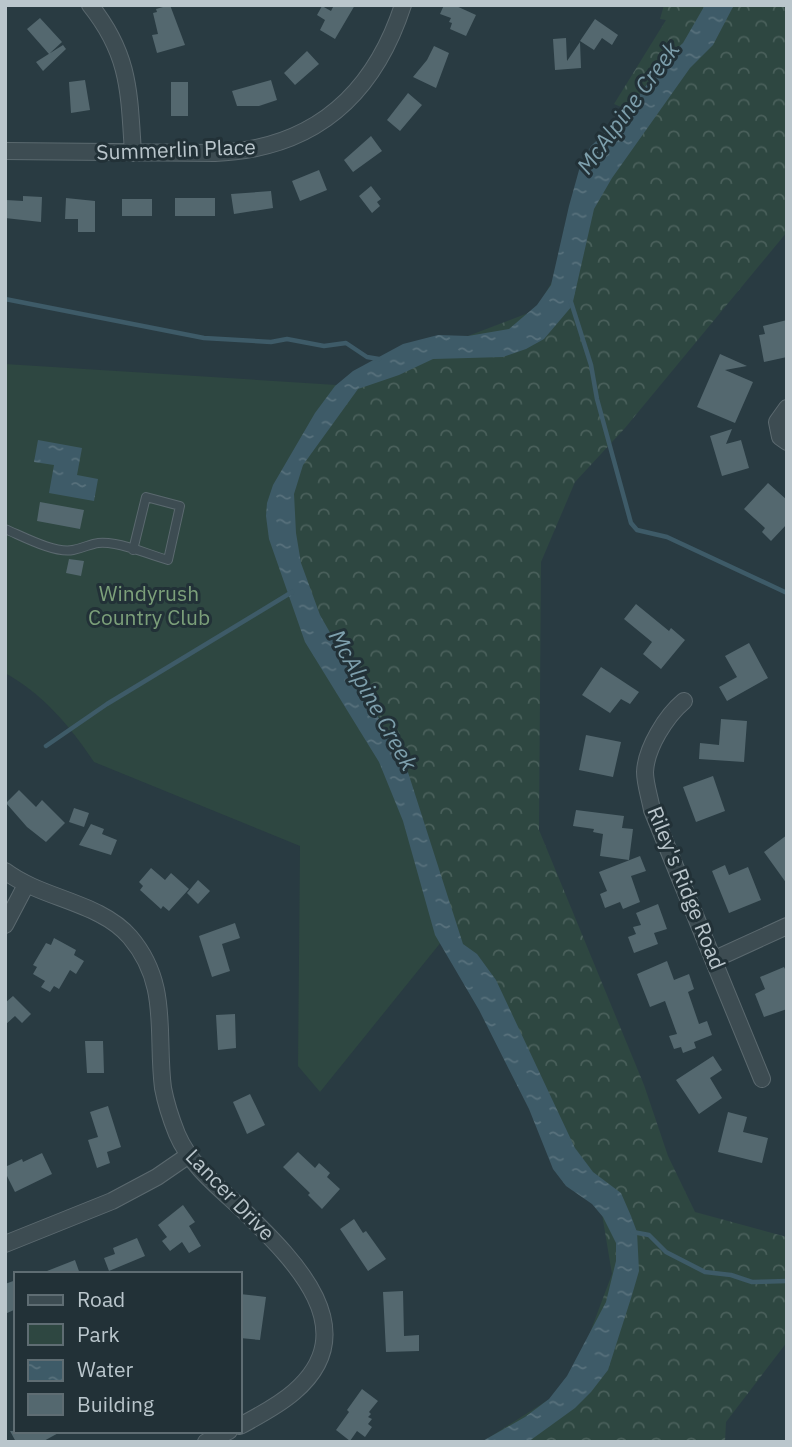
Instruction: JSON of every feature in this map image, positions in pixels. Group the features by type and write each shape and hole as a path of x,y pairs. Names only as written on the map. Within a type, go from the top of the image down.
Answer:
{"street":[{"path":"90,5 115,41 123,62 129,93 133,153"},
{"name":"Summerlin Place","path":"5,151 237,152 273,145 307,131 329,117 348,100 379,60 403,5"},
{"path":"787,408 777,422 780,437 787,442"},
{"name":"Riley's Ridge Road","path":"684,701 674,709 659,730 645,771 652,810 762,1079"},
{"name":"Lancer Drive","path":"5,871 26,885 104,917 127,934 139,948 154,976 159,1003 166,1102 178,1138 212,1182 245,1212 296,1267 315,1293 324,1317 323,1347 313,1371 294,1392 242,1425"},
{"path":"5,925 26,885"},
{"path":"715,959 787,926"},
{"path":"5,1244 120,1197 189,1155"},
{"path":"206,1442 225,1433"}],"lane":[{"path":"5,529 70,551 93,542 116,544 133,550 168,560 180,506 146,497 133,550"}],"green space":[{"path":"664,5 787,5 787,232 625,428 575,482 541,562 539,830 644,1085 668,1156 695,1212 787,1237 787,1342 726,1422 725,1442 482,1442 570,1386 612,1274 602,1214 446,936 384,755 282,555 298,458 324,412 381,369 536,310 645,117 614,104 666,20 660,19"},
{"name":"Windyrush Country Club","path":"5,364 353,386 384,755 446,936 320,1092 298,1066 300,846 94,762 55,712 31,690 5,673"}],"water":[{"path":"705,5 734,5 713,45 690,68 612,178 594,209 572,306 544,339 526,349 503,357 433,359 399,375 358,389 303,465 294,494 301,563 320,615 406,766 463,944 477,954 496,980 575,1148 593,1172 621,1193 637,1232 639,1271 608,1370 575,1408 528,1442 481,1442 525,1417 549,1399 567,1376 606,1302 616,1261 616,1243 603,1217 592,1204 566,1186 553,1169 529,1109 479,1010 435,935 403,821 379,762 305,642 269,539 267,503 273,485 315,413 335,386 353,371 403,344 438,335 468,336 509,329 537,305 551,285 581,163 591,146 629,110 664,60 683,43"},
{"path":"38,440 82,448 77,475 98,479 94,501 49,493 54,465 34,462"}],"building":[{"path":"170,5 185,45 157,53 152,35 158,34 153,13 157,12 156,9"},
{"path":"334,5 355,5 335,39 320,30 325,20 317,15 322,6 331,11"},
{"path":"444,5 454,5 476,15 466,36 450,29 451,18 440,14"},
{"path":"40,18 62,42 49,54 27,29"},
{"path":"595,19 618,35 612,45 602,38 594,50 580,41"},
{"path":"566,38 567,61 580,42 581,68 555,70 553,39"},
{"path":"63,45 66,49 43,71 36,62"},
{"path":"434,46 449,53 436,88 413,77"},
{"path":"307,51 319,64 295,85 284,73"},
{"path":"85,80 90,110 71,113 69,82"},
{"path":"271,80 277,100 259,106 237,106 232,91"},
{"path":"171,82 188,82 188,116 171,116"},
{"path":"408,93 422,105 400,131 387,120"},
{"path":"371,136 382,151 353,172 344,160"},
{"path":"319,170 327,190 300,201 292,181"},
{"path":"371,186 381,199 377,202 380,206 372,213 359,196"},
{"path":"271,191 273,208 234,214 231,194"},
{"path":"23,196 42,197 41,222 5,218 6,200 23,201"},
{"path":"66,198 95,201 95,232 78,232 78,219 65,219"},
{"path":"175,198 215,198 215,216 175,216"},
{"path":"122,199 152,199 152,216 122,216"},
{"path":"787,320 787,357 764,362 759,335 765,334 763,326"},
{"path":"720,354 747,366 725,370 753,382 735,423 697,407"},
{"path":"732,429 726,444 741,440 749,468 722,476 710,436"},
{"path":"768,483 787,500 787,524 771,541 762,532 765,528 744,509"},
{"path":"40,502 84,510 80,529 37,521"},
{"path":"69,559 84,561 81,576 66,573"},
{"path":"636,604 669,631 671,628 685,640 661,669 643,654 652,642 624,619"},
{"path":"749,643 768,678 727,701 719,687 737,677 725,656"},
{"path":"601,667 639,692 630,704 621,699 610,713 582,695"},
{"path":"721,719 747,721 744,762 699,759 700,743 719,745"},
{"path":"586,735 621,742 613,777 579,770"},
{"path":"713,776 725,811 696,822 683,787"},
{"path":"19,790 36,807 42,800 65,823 46,842 27,827 6,803"},
{"path":"74,808 89,813 84,827 69,822"},
{"path":"576,810 624,816 622,828 633,829 629,860 600,856 603,834 593,832 594,829 573,826"},
{"path":"91,824 104,829 102,834 117,840 111,855 79,845"},
{"path":"787,835 787,884 764,852"},
{"path":"640,856 646,871 631,876 640,902 623,909 620,902 605,908 600,894 607,891 599,872"},
{"path":"725,865 729,875 748,867 761,900 729,913 712,871"},
{"path":"151,868 165,880 171,873 189,889 169,911 163,906 161,909 140,890 143,886 139,882"},
{"path":"198,880 210,891 198,904 187,893"},
{"path":"658,904 667,929 654,933 658,944 634,953 628,937 636,934 633,927 641,925 636,913"},
{"path":"235,923 240,938 222,944 230,971 212,977 199,936"},
{"path":"54,938 76,950 74,955 84,961 76,974 70,970 59,989 54,986 50,992 41,987 45,981 33,974 37,967 33,965 46,943 51,945"},
{"path":"667,961 674,980 689,974 694,989 688,992 699,1024 707,1021 712,1035 694,1042 696,1048 683,1053 681,1047 674,1049 669,1036 677,1034 665,1001 650,1007 637,974"},
{"path":"784,967 787,973 787,1009 764,1017 755,994 765,989 760,977"},
{"path":"13,996 31,1014 22,1023 15,1016 5,1025 5,1003"},
{"path":"235,1014 236,1048 218,1050 216,1015"},
{"path":"85,1041 103,1041 104,1073 87,1073"},
{"path":"713,1056 722,1070 710,1078 722,1098 699,1114 676,1080"},
{"path":"250,1094 265,1125 247,1134 233,1102"},
{"path":"108,1106 121,1147 107,1152 110,1163 97,1168 88,1140 98,1137 90,1112"},
{"path":"728,1112 747,1117 743,1132 768,1138 762,1163 718,1152"},
{"path":"298,1152 315,1168 319,1163 330,1173 327,1177 340,1189 322,1209 283,1167"},
{"path":"42,1153 52,1174 15,1192 5,1167"},
{"path":"183,1205 195,1222 189,1226 201,1246 189,1253 182,1242 170,1251 162,1241 167,1237 158,1225"},
{"path":"354,1219 386,1259 368,1271 340,1229"},
{"path":"137,1238 145,1256 109,1271 104,1258 115,1254 113,1248"},
{"path":"75,1260 79,1272 45,1272"},
{"path":"14,1281 14,1310 5,1314 5,1284"},
{"path":"403,1291 404,1336 419,1335 419,1351 386,1352 383,1292"},
{"path":"242,1294 266,1297 260,1340 242,1338"},
{"path":"362,1389 378,1401 369,1412 371,1414 368,1417 372,1419 368,1424 372,1427 365,1437 357,1431 350,1441 336,1430"},
{"path":"10,1431 58,1433 42,1442 16,1442"}],"waterway":[{"path":"5,299 204,338 271,342 287,339 324,346 346,343 367,357 379,359"},
{"path":"571,302 591,365 597,399 631,523 637,530 667,537 787,593"},
{"path":"46,746 107,704 292,592"},
{"path":"633,1232 649,1235 666,1252 705,1272 731,1275 752,1282 787,1281"}],"water label":[{"name":"McAlpine Creek","path":"628,108"},
{"name":"McAlpine Creek","path":"373,700"}]}
